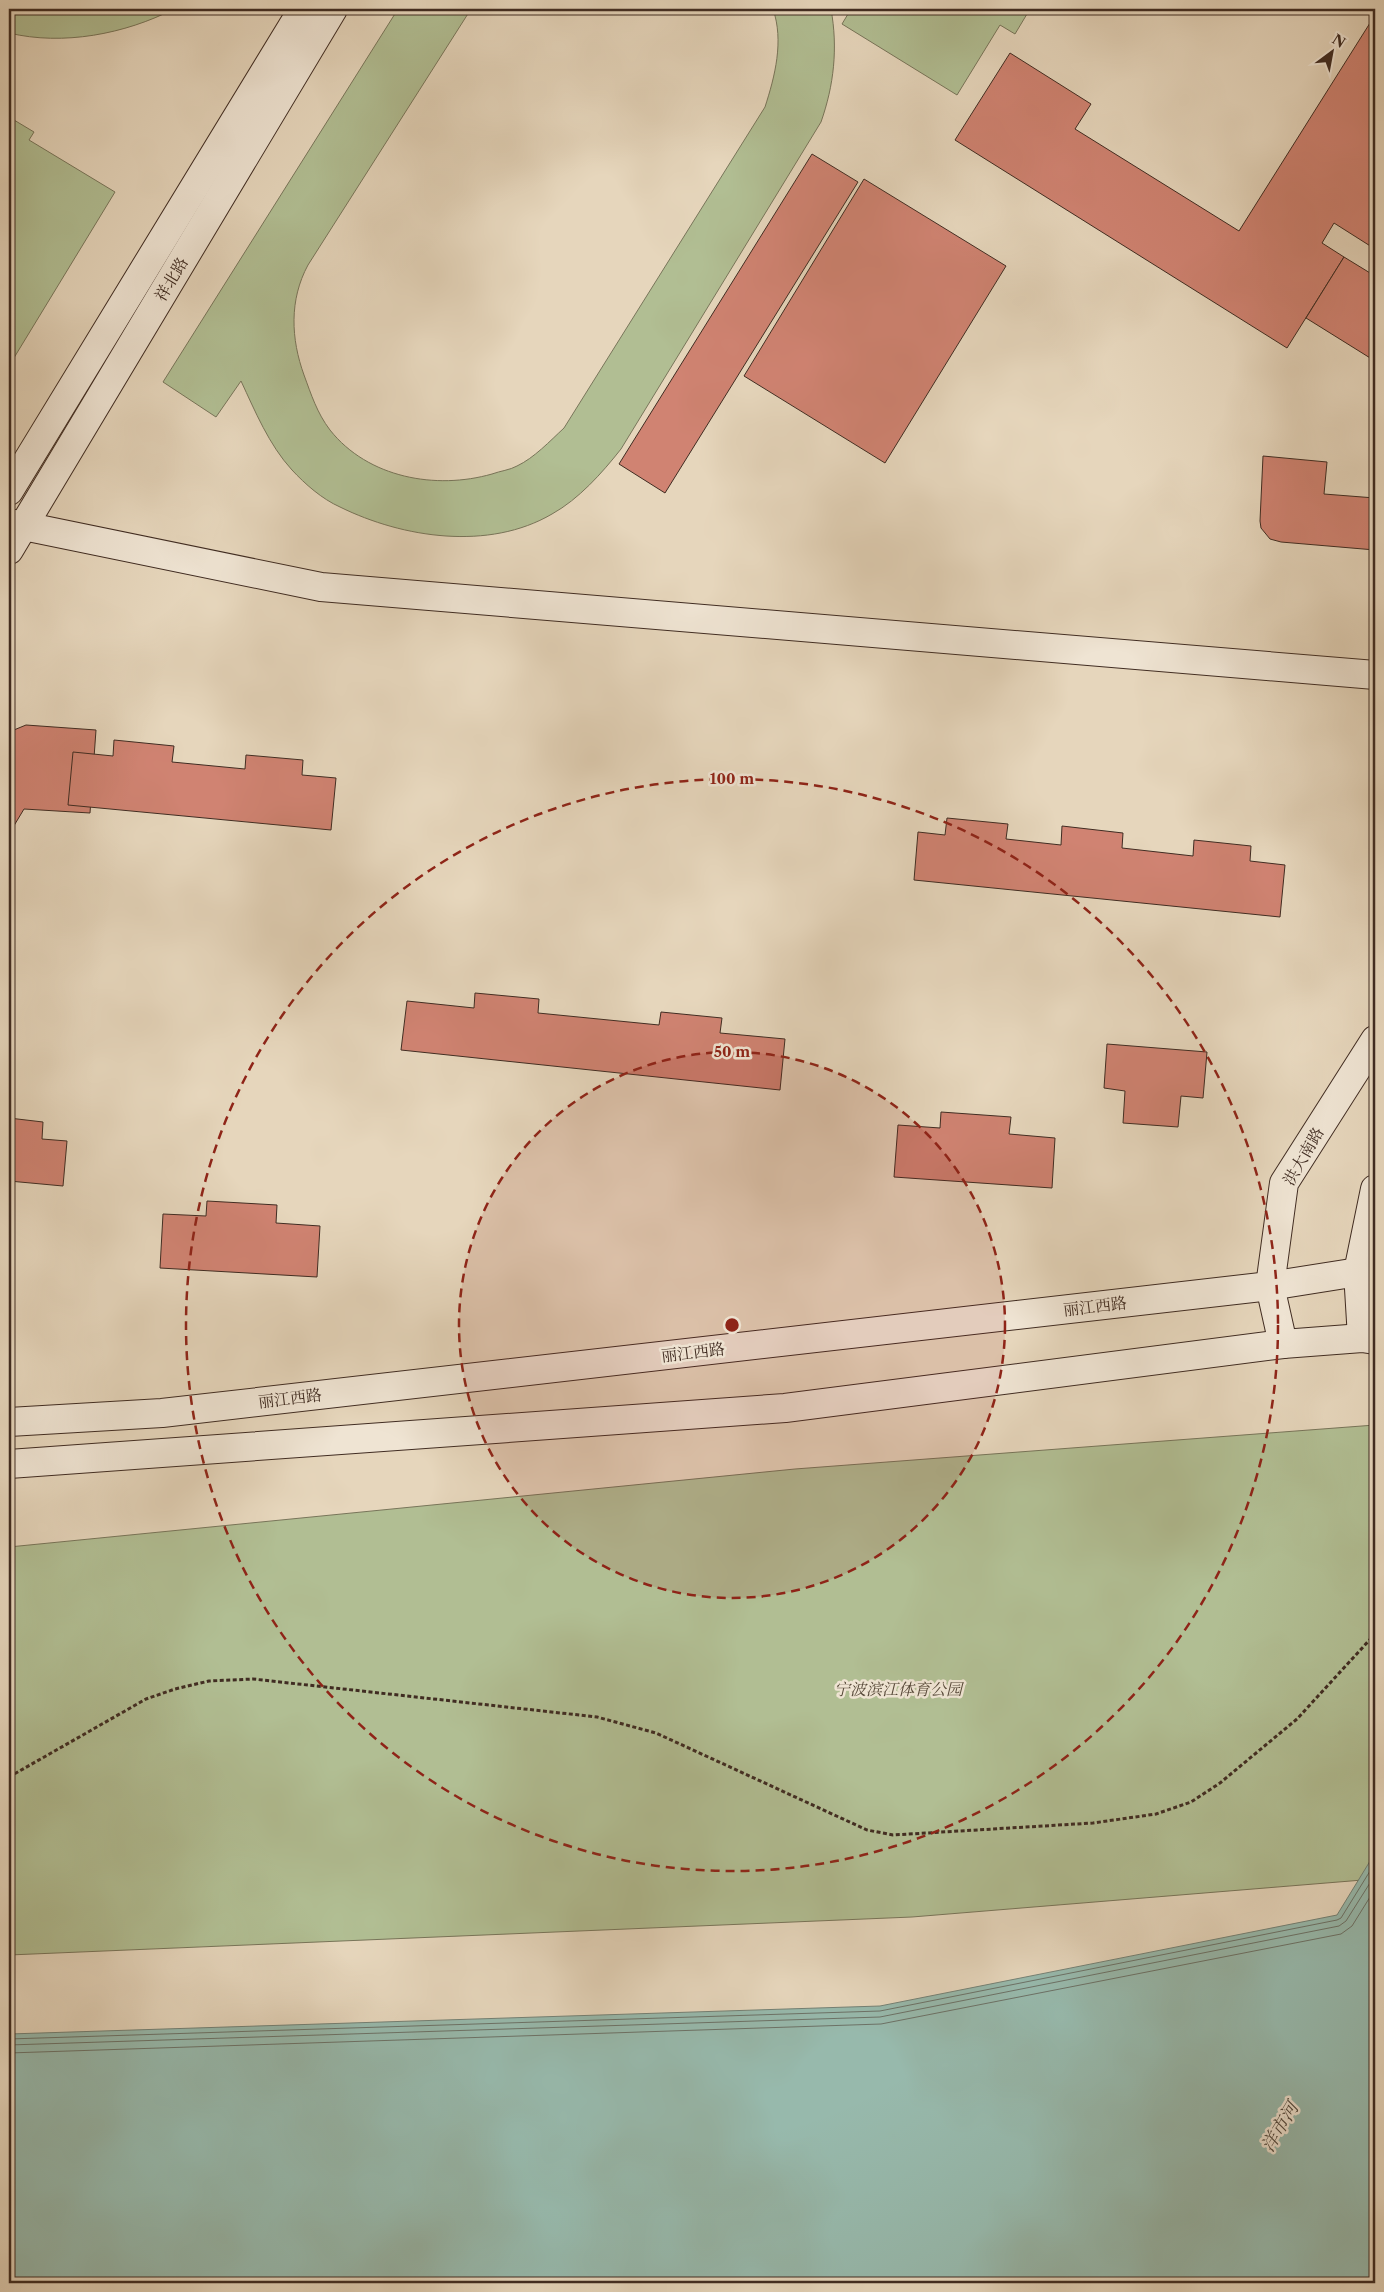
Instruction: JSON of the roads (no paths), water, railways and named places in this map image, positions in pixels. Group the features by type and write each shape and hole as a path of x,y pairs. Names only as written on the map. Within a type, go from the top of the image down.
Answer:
{"main road":[{"name":"祥北路","path":"9,491 303,9"},
{"name":"祥北路","path":"9,550 16,524 334,9"},
{"path":"16,524 321,587 1375,675"},
{"name":"洪大南路","path":"1283,1344 1270,1286 1284,1183 1375,1040"},
{"path":"9,1464 785,1408 1283,1344 1369,1339 1366,1273 1375,1189"},
{"name":"丽江西路","path":"9,1422 162,1413 1270,1286 1366,1273"}],"water":[{"name":"洋市河","path":"1375,1853 1375,2283 9,2283 9,2034 880,2006 1337,1915"}],"park label":[{"name":"宁波滨江体育公园","path":"898,1689"}]}
